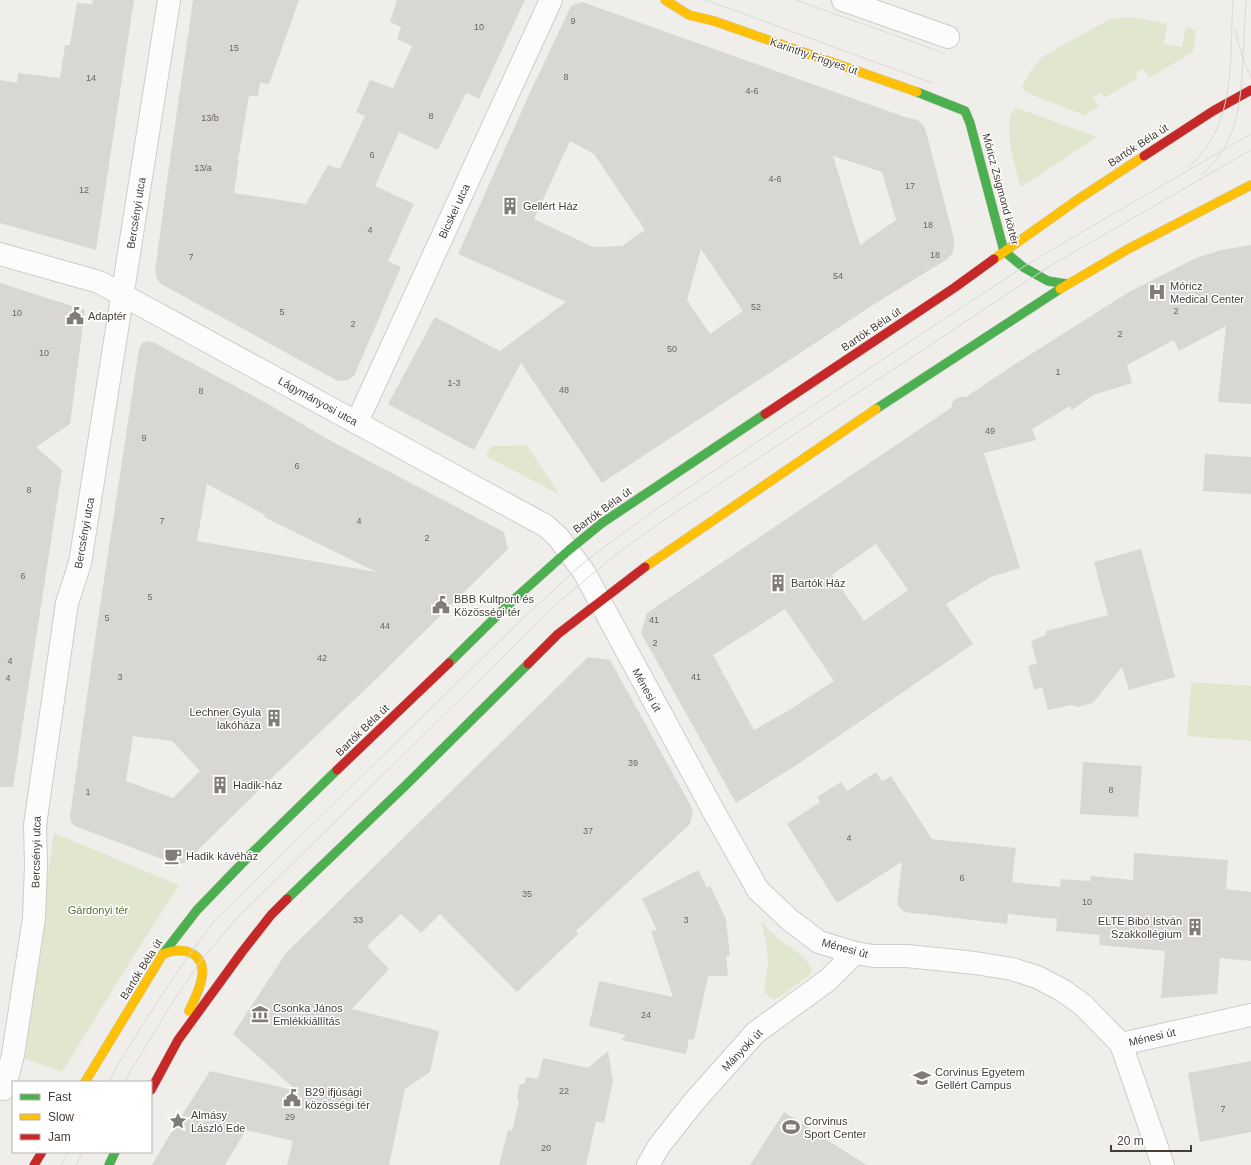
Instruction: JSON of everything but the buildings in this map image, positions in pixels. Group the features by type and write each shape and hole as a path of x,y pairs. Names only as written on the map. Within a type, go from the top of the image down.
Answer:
{"main road":[{"name":"Karinthy Frigyes út","path":"665,0 689,15 728,26 928,96 965,112"},
{"name":"Bartók Béla út","path":"86,1081 163,954 197,910 235,870 503,610 569,550 602,523 954,288 1100,184 1226,102 1251,90"},
{"name":"Móricz Zsigmond körtér","path":"965,112 970,123 1004,251 1023,267 1048,281 1067,284"},
{"path":"178,1040 271,915 400,791 558,634 600,600 857,421 1067,284 1128,249 1251,185"},
{"path":"1227,197 1251,191"},
{"path":"152,1088 178,1040 200,984 203,970 196,956 191,952 178,950 163,954"},
{"path":"34,1165 41,1153"},
{"path":"109,1165 115,1153"}],"street":[{"name":"Bercsényi utca","path":"6,1090 13,1055 34,918 36,865 35,825 67,603 80,563 169,0"},
{"name":"Bicskei utca","path":"357,422 551,0"},
{"path":"842,0 948,36"},
{"name":"Lágymányosi utca","path":"0,254 99,282 546,526 569,550 600,600"},
{"name":"Ménesi út","path":"600,600 695,779 758,890 790,920 819,942 855,953 873,956 907,956 975,963 1012,969 1037,977 1062,990 1083,1005 1121,1044 1251,1015"},
{"name":"Mányoki út","path":"648,1165 659,1146 693,1103 755,1033 828,980 855,953"},
{"path":"1121,1044 1163,1165"}],"green space":[{"path":"1122,17 1139,18 1167,24 1164,44 1182,47 1186,27 1196,30 1193,52 1149,78 1143,68 1135,73 1138,78 1104,98 1101,92 1093,97 1099,107 1084,115 1027,93 1022,87 1029,73 1042,57 1108,20"},
{"path":"1016,108 1097,137 1021,187 1013,158 1009,134 1011,114"},
{"path":"526,444 558,494 486,456 491,446 514,446"},
{"path":"1191,682 1251,686 1251,741 1187,736"},
{"name":"Gárdonyi tér","path":"54,833 179,885 62,1072 21,1057"},
{"path":"761,921 776,936 803,957 812,970 809,976 774,1000 764,992 768,963 766,942"}],"tram line":[{"path":"706,0 932,83"},
{"path":"796,0 944,53"},
{"path":"1189,167 1205,150 1216,131 1223,110 1228,89 1233,0"},
{"path":"1201,175 1223,150 1235,122 1241,91 1246,0"},
{"path":"1235,28 1241,53 1251,77"},
{"path":"109,1081 158,1000 214,921 519,622 580,566 662,505 1023,267 1251,134"},
{"path":"125,1081 172,1003 200,962 236,919 560,601 619,552 666,519 1050,266 1251,150"},
{"path":"61,1165 67,1153"},
{"path":"76,1165 82,1153"}],"traffic: fast":[{"path":"917,92 965,111 970,123 1004,251 1023,267 1048,281 1067,284"},
{"path":"876,409 1060,289"},
{"path":"449,663 509,604 569,550 602,523 765,414"},
{"path":"287,899 405,786 528,664"},
{"path":"163,954 197,910 255,850 337,770"},
{"path":"109,1165 115,1153"}],"traffic: slow":[{"path":"665,0 689,15 714,21 917,92"},
{"path":"994,259 1077,200 1144,156"},
{"path":"1060,289 1128,249 1251,185"},
{"path":"645,567 876,409"},
{"path":"163,954 182,950 193,954 199,959 202,966 201,981 199,990 189,1011"},
{"path":"86,1081 163,954"}],"traffic: jam":[{"path":"1144,156 1213,111 1251,90"},
{"path":"765,414 954,288 994,259"},
{"path":"528,664 558,634 645,567"},
{"path":"337,770 449,663"},
{"path":"152,1088 178,1040 242,952 271,915 287,899"},
{"path":"34,1165 41,1153"}],"place":[{"name":"Gellért Ház","path":"510,206"},
{"name":"Móricz Medical Center","path":"1157,292"},
{"name":"Adaptér","path":"75,316"},
{"name":"Bartók Ház","path":"778,583"},
{"name":"BBB Kultpont és Közösségi tér","path":"441,605"},
{"name":"Lechner Gyula lakóháza","path":"274,718"},
{"name":"Hadik-ház","path":"220,785"},
{"name":"Hadik kávéház","path":"173,856"},
{"name":"ELTE Bibó István Szakkollégium","path":"1195,927"},
{"name":"Csonka János Emlékkiállítás","path":"260,1014"},
{"name":"Corvinus Egyetem Gellért Campus","path":"922,1078"},
{"name":"B29 ifjúsági közösségi tér","path":"292,1098"},
{"name":"Almásy László Ede","path":"178,1121"},
{"name":"Corvinus Sport Center","path":"791,1127"}]}
